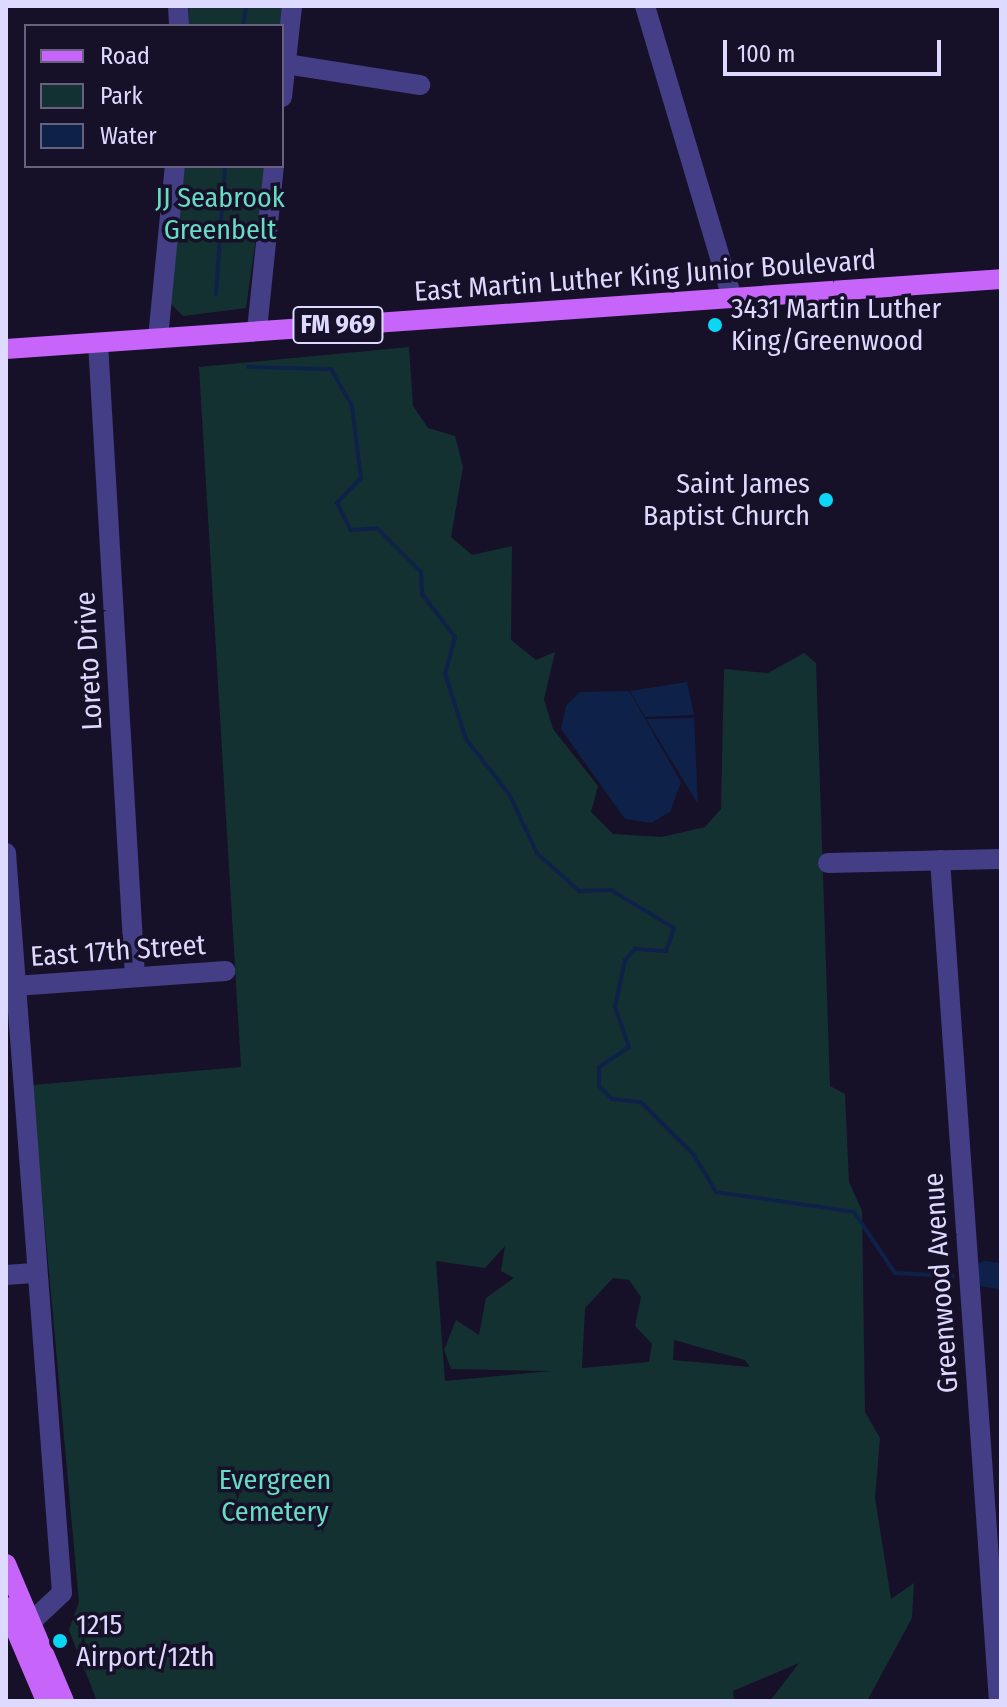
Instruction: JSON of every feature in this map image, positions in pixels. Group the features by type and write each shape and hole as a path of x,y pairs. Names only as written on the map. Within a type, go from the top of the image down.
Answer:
{"main road":[{"name":"East Martin Luther King Junior Boulevard","path":"6,349 1001,279"},
{"path":"6,1564 64,1701"},
{"path":"6,1607 14,1645 46,1701"}],"street":[{"path":"284,80 292,6"},
{"path":"645,6 732,298"},
{"path":"286,64 420,85"},
{"path":"158,338 175,168"},
{"path":"257,330 274,168"},
{"name":"Loreto Drive","path":"98,343 135,977"},
{"path":"6,853 15,986 15,1087 37,1273 62,1593 31,1622"},
{"path":"828,863 1001,859"},
{"name":"Greenwood Avenue","path":"940,860 999,1701"},
{"name":"East 17th Street","path":"15,986 225,971"},
{"path":"6,1275 37,1273"}],"green space":[{"path":"189,6 283,6 281,24 189,24"},
{"name":"JJ Seabrook Greenbelt","path":"183,168 266,168 246,308 183,316 171,304"},
{"name":"Evergreen Cemetery","path":"409,347 413,406 428,428 455,436 463,467 451,537 472,555 512,546 511,640 536,660 555,652 544,699 553,729 598,786 591,812 613,834 662,837 705,827 721,809 724,669 768,673 804,653 816,663 830,1086 845,1094 849,1182 862,1211 865,1412 880,1438 875,1498 891,1599 914,1583 912,1618 867,1701 770,1701 799,1663 733,1691 734,1701 97,1701 69,1630 79,1602 32,1085 241,1067 199,367","holes":["505,1246 501,1271 514,1278 486,1298 479,1335 456,1320 444,1350 451,1369 552,1371 445,1381 436,1261 485,1268","613,1278 629,1280 641,1297 635,1326 652,1344 649,1362 582,1368 585,1308","674,1340 745,1360 750,1367 673,1360"]}],"water":[{"path":"687,682 694,715 645,717 630,691"},
{"path":"629,691 681,782 670,812 651,823 625,819 561,729 566,706 580,692"},
{"path":"694,718 698,804 646,719"}],"waterway":[{"path":"243,24 246,6"},
{"path":"216,294 225,168"},
{"path":"248,367 331,369 352,406 361,478 337,503 351,530 377,528 421,572 422,594 455,637 445,674 466,739 509,794 537,853 579,891 611,890 674,928 666,951 635,949 625,960 615,1007 629,1047 599,1067 599,1086 612,1099 641,1102 694,1155 716,1192 854,1212 895,1273 953,1276"},
{"path":"986,1274 1001,1276"}],"place":[{"name":"3431 Martin Luther King/Greenwood","path":"715,325"},
{"name":"Saint James Baptist Church","path":"826,500"},
{"name":"1215 Airport/12th","path":"60,1641"}]}
